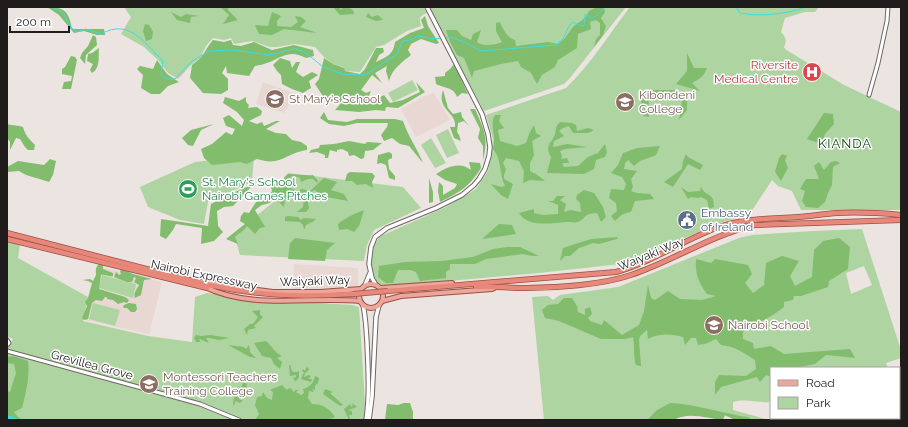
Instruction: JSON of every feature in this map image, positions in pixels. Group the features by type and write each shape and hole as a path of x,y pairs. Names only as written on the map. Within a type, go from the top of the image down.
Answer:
{"highway":[{"name":"Waiyaki Way","path":"495,284 616,272 632,267 718,228 743,221 763,218 804,217 837,213 860,212 901,214"},
{"name":"Waiyaki Way","path":"495,284 525,288 593,283 618,278 664,262 724,234 755,225 901,220"},
{"name":"Nairobi Expressway","path":"7,231 23,237 198,282 251,294 311,296 389,290"},
{"name":"Nairobi Expressway","path":"7,239 204,287 282,298 318,298 495,284"},
{"path":"389,290 465,286"}],"main road":[{"path":"366,420 369,396 369,364 366,317 359,297 361,289 369,280 371,247 375,237 387,228 462,195 479,179 487,162 490,142 482,114 427,7"},
{"path":"369,420 376,317 383,295 381,288 376,284 370,272"},
{"name":"Waiyaki Way","path":"198,282 206,281 267,292 306,292 361,289"},
{"name":"Waiyaki Way","path":"381,288 389,290 459,283 495,284"},
{"path":"366,285 376,284"},
{"name":"Waiyaki Way","path":"380,303 401,296 492,289 495,284"},
{"name":"Waiyaki Way","path":"204,287 223,294 261,300 360,301"},
{"path":"348,290 354,291 356,295 354,299 350,300"},
{"path":"389,290 386,290 387,296 401,296"},
{"path":"363,305 373,308 380,303"},
{"path":"369,364 373,362"}],"street":[{"path":"869,95 878,63 887,21 888,7"},
{"path":"7,340 9,343 7,346"},
{"name":"Grevillea Grove","path":"7,351 200,404 239,420"}],"shaded area":[{"name":"St Mary's School","path":"263,82 296,94 284,113 256,104"},
{"path":"434,93 450,120 416,137 401,109"},
{"path":"294,264 358,268 358,287 351,289 292,290"},
{"path":"98,266 162,282 149,334 85,320"}],"green space":[{"path":"47,7 58,8 65,11 72,29 104,29 105,35 97,35 84,31 74,33 59,15"},
{"path":"124,7 423,7 427,13 422,15 420,18 421,26 407,31 384,45 376,47 360,72 345,71 343,67 333,64 324,57 315,47 295,44 270,47 252,41 234,44 231,38 224,40 213,38 206,46 200,58 178,79 168,73 158,60 144,47 121,34 131,17"},
{"path":"220,7 228,7 228,10 238,20 223,24 229,15"},
{"path":"333,7 339,7 341,10 343,7 347,7 353,10 354,14 340,15"},
{"path":"429,7 626,7 564,84 484,111"},
{"path":"597,7 604,7 605,12 601,18 606,26 603,35 594,47 596,39 600,35 600,23 596,20 590,22 591,29 578,34 577,48 558,60 555,67 542,75 537,84 531,73 521,67 518,61 474,71 472,78 464,58 457,55 446,30 457,30 462,36 471,40 473,34 481,30 477,42 483,45 492,45 502,42 496,31 496,23 500,22 508,35 515,40 516,46 548,42 558,44 565,38 573,27 586,17 589,11"},
{"path":"630,7 819,7 815,12 805,12 785,18 781,32 786,39 784,47 844,85 901,112 901,210 801,210 792,191 778,186 772,180 749,215 716,224 629,263 539,273 383,287 377,283 371,267 374,243 381,236 446,207 476,189 488,171 493,139 486,115 566,88 592,59"},
{"path":"171,12 181,17 186,14 199,16 191,17 190,23 177,20"},
{"path":"272,12 281,16 277,21 277,26 291,27 298,22 295,16 301,17 306,21 300,27 317,33 284,29 272,35 259,34 255,25 268,26"},
{"path":"368,13 372,17 378,15 383,20 376,21 366,17"},
{"path":"425,16 428,26 439,43 436,44 421,39 411,44 408,50 411,55 395,69 389,81 386,71 387,66 375,73 382,83 372,75 361,90 366,93 371,91 368,98 374,100 384,95 390,103 403,100 420,92 416,82 425,92 398,108 386,107 385,111 376,110 359,112 335,110 342,102 326,101 315,84 319,79 324,58 333,64 344,68 345,71 360,74 365,69 376,48 383,48 384,52 379,55 376,62 389,55 393,50 395,42 410,33 424,28 421,20"},
{"path":"145,24 149,25 153,32 152,39 146,41 143,31"},
{"path":"93,35 96,37 97,45 86,55 85,64 80,58"},
{"path":"213,40 224,42 231,40 233,45 241,46 254,42 272,50 294,45 313,50 314,56 306,58 296,54 288,54 268,63 255,66 249,76 227,73 226,66 222,73 228,79 228,90 221,94 203,93 190,78 192,65 202,56"},
{"path":"99,48 98,65 92,73 90,70 93,64 87,61 88,54"},
{"path":"687,53 694,68 707,68 701,77 692,83 700,91 676,84 687,71"},
{"path":"71,56 75,57 77,60 71,89 62,89 64,82 71,81 72,76 62,74 62,69 65,67"},
{"path":"280,58 290,61 292,68 296,62 300,62 296,72 303,77 312,72 318,75 309,81 311,88 303,93 282,84 281,75 273,65"},
{"path":"157,60 167,74 179,82 168,86 160,94 151,94 141,88 143,75 137,69 140,66 153,69"},
{"path":"454,64 468,94 462,93 457,97 453,91 436,84 435,77 445,76 445,73"},
{"path":"412,80 418,90 393,102 388,93"},
{"path":"443,90 448,108 453,114 461,112 462,117 469,126 464,121 458,123 457,132 461,141 454,138 450,127 455,127 455,123 443,105"},
{"path":"675,90 687,97 687,110 679,120 682,100 670,93 649,101 649,117 643,116 645,112 639,96 644,91"},
{"path":"225,97 239,101 246,97 246,102 249,105 248,108 257,107 262,111 261,115 249,121 257,124 262,122 264,126 280,121 266,129 276,133 286,134 292,140 301,142 307,146 307,150 272,161 257,159 247,164 240,162 212,165 204,158 201,149 212,144 226,132 232,135 235,129 226,126 223,118 229,115 242,126 244,120 237,112 223,103"},
{"path":"470,109 475,109 485,134 486,146 483,160 483,146 478,138 480,129"},
{"path":"324,112 328,120 347,122 357,119 395,119 403,121 423,163 409,146 400,144 392,138 384,141 381,135 388,123 357,123 344,126 329,124 320,118"},
{"path":"824,113 833,114 834,124 825,134 821,144 807,139"},
{"path":"495,115 501,115 499,121 504,128 498,130 500,141 517,146 526,143 534,125 536,133 541,136 532,141 534,155 530,163 530,171 545,181 530,180 523,183 524,171 519,161 506,158 503,163 506,169 504,179 513,184 508,199 501,195 491,184 501,187 505,186 498,157 493,149 493,119"},
{"path":"560,122 572,123 576,125 577,131 588,128 594,130 588,133 573,133 569,126 559,131 564,136 554,141 553,147 567,144 587,147 565,149 560,151 562,156 561,159 567,158 569,163 562,163 564,167 578,166 588,157 598,153 605,144 607,152 605,157 596,160 594,169 584,174 547,173 551,157 548,147 554,137 556,127"},
{"path":"7,124 23,127 28,137 35,145 34,150 28,150 20,139 16,138 10,150 10,142 7,138"},
{"path":"214,124 201,130 193,146 188,145 182,138 191,130"},
{"path":"448,129 459,153 447,158 436,135"},
{"path":"431,138 446,163 435,168 421,145"},
{"path":"349,141 365,144 367,142 382,143 373,150 365,151 364,158 361,159 354,155 349,156 348,152 342,149 337,150 337,152 330,150 328,158 325,158 325,155 317,152 309,153 311,150 319,148 320,145"},
{"path":"660,146 656,155 640,161 634,166 628,160 625,163 624,169 637,171 631,179 633,187 631,191 650,194 654,199 635,201 631,212 622,215 615,221 611,216 617,211 616,203 609,198 611,189 624,190 626,184 622,177 611,173 618,165 623,153 637,148"},
{"path":"389,152 392,154 392,158 388,160 389,169 395,176 395,180 389,178 386,165 381,163 377,164 378,155"},
{"path":"686,154 688,157 703,165 700,170 688,164 673,187 664,182 682,169"},
{"path":"782,154 787,156 785,160 788,168 781,181 775,172 779,158"},
{"name":"St. Mary's School Nairobi Games Pitches","path":"254,155 252,182 208,202 204,224 180,220 148,207 140,187 195,162"},
{"path":"50,159 56,161 53,175 49,182 29,176 19,171 7,172 7,167 18,161 44,165"},
{"path":"836,161 840,163 833,167 832,185 825,202 818,208 806,207 802,201 805,191 800,189 806,179 819,179 814,166 819,162 824,170 831,162"},
{"path":"469,162 480,163 481,168 477,175 464,188 440,202 438,191 439,182 443,186 443,195 455,188 457,184 445,180 436,174 449,167 458,165 467,167 471,170"},
{"path":"350,172 372,173 375,176 372,182 373,188 366,184 357,185 352,181 345,181 347,174"},
{"path":"288,173 403,187 421,208 374,230 367,245 364,261 240,255 234,234 276,200 285,176"},
{"path":"288,174 313,175 318,181 317,183 313,179 308,179 301,182 300,178 295,176 283,182 284,178"},
{"path":"324,178 337,182 331,190 344,194 348,201 327,197 323,200 315,190 309,193 307,198 309,208 306,212 297,212 303,207 304,196 298,199 291,195 285,198 284,207 275,195 270,203 262,205 255,210 265,227 260,228 255,234 247,226 235,237 238,244 226,239 245,224 240,221 244,212 249,213 256,202 268,198 272,191 270,183 298,191 302,189 310,191"},
{"path":"429,178 433,192 433,202 429,203"},
{"path":"252,186 233,206 224,207 217,211 218,226 223,232 214,241 201,244 202,228 176,224 166,239 160,236 161,219 208,226 211,204 243,188"},
{"path":"681,187 688,192 700,191 701,187 713,199 714,207 709,209 707,200 701,197 691,197 688,199"},
{"path":"584,190 594,193 603,207 606,217 601,222 597,213 592,213 577,222 540,224 528,221 519,213 534,209 534,213 543,215 558,214 558,205 548,201 553,201 557,196 565,196 560,200 566,204 564,212 571,210 581,212 580,203 576,199 577,195"},
{"path":"364,210 359,226 354,232 347,229 339,230 338,224 344,219"},
{"path":"285,217 298,217 301,220 304,218 316,219 306,225 304,230 303,225 300,222 285,221"},
{"path":"499,224 512,225 516,234 482,239"},
{"name":"Nairobi School","path":"862,229 901,350 901,358 886,363 888,367 770,367 770,402 743,400 733,402 733,410 769,420 736,419 711,412 662,420 544,420 532,297 548,296 553,300 560,295 618,287 739,238 752,235","holes":["864,266 872,285 851,294 846,273"]},
{"path":"618,237 617,239 599,244 593,243 579,248 570,256 565,256 560,261 563,248 591,239"},
{"path":"295,238 335,243 327,250 325,261 288,259 290,243"},
{"path":"839,238 850,247 848,269 829,281 828,287 801,296 794,296 793,300 784,302 784,307 779,311 743,332 743,339 753,343 754,349 771,346 784,354 850,349 855,358 826,355 815,364 799,367 770,367 770,377 766,375 760,382 757,377 721,387 715,395 715,382 719,375 746,376 756,369 755,360 735,348 721,345 716,339 705,344 698,345 696,338 691,338 685,345 683,337 674,335 661,335 648,339 647,330 640,336 639,340 641,366 636,365 633,337 625,339 601,339 559,321 545,318 542,310 548,305 558,304 564,298 572,298 577,306 578,312 585,315 585,309 590,307 592,314 588,318 590,321 602,325 604,320 622,335 639,325 644,311 648,285 651,298 655,300 668,291 680,299 702,300 716,296 707,294 701,285 696,269 696,259 711,263 715,259 748,265 752,274 745,283 753,293 764,285 766,263 782,256 799,261 790,276 795,286 812,277 814,250 823,241"},
{"path":"7,241 20,244 18,258 88,297 83,321 148,336 192,342 195,297 207,293 261,302 303,302 353,305 359,307 365,404 364,420 7,420 7,349 13,339 7,336"},
{"path":"520,247 539,256 523,254 486,259 475,264 450,264 450,269 446,272 446,278 420,281 416,272 410,270 398,270 393,283 386,283 378,277 379,266 405,262 442,261 473,257 493,249"},
{"path":"99,264 103,265 103,269 113,273 113,276 101,275 99,289 125,297 129,300 127,303 124,302 118,304 113,300 107,299 107,297 105,297 102,301 96,300 92,303 88,319 84,320 82,318 87,306 85,302 88,298 92,283 82,280 90,279 93,281 96,275 96,268"},
{"path":"122,269 133,274 152,279 144,280 141,295 135,298 135,293 139,285 134,282 136,278 134,277 132,282 127,282 114,277 116,272 119,275 121,274 120,271"},
{"path":"102,275 136,284 133,298 99,288"},
{"path":"93,303 120,310 115,326 89,319"},
{"path":"129,303 136,304 137,309 135,312 131,312 127,308 123,307"},
{"path":"260,310 260,315 263,317 254,326 256,328 248,330 247,335 244,329 250,324 253,324 258,317 252,311"},
{"path":"196,335 210,335 230,338 218,340 206,338 209,343 200,339 199,340 201,342 196,342 194,338"},
{"path":"266,341 282,356 277,358 282,362 280,369 274,364 271,358 262,356 254,343"},
{"path":"228,345 244,347 246,349 249,345 250,352 256,358 250,357"},
{"path":"13,356 28,361 28,379 22,408 14,412 19,418 24,420 7,420 7,391 10,392 16,373 14,364 7,363 7,357"},
{"path":"291,365 293,372 299,371 299,377 296,381 293,378 296,377 296,375 290,376 289,366"},
{"path":"308,367 309,370 305,373 304,377 309,375 311,376 308,379 312,379 311,382 301,379 304,372 302,371 303,369 305,371"},
{"path":"315,376 319,378 318,383 315,386 315,390 312,389 314,392 309,391 308,398 312,404 325,407 335,417 328,420 255,420 259,414 255,405 257,397 262,396 263,392 267,398 272,400 273,392 270,390 282,385 287,390 289,388 292,389 293,392 299,390 296,392 301,395 304,393 303,389 311,385"},
{"path":"243,382 247,384 245,392 248,392 243,398 241,396 239,398 240,400 243,400 240,403 236,401 233,407 234,395 237,390 238,391 241,389"},
{"path":"325,389 333,392 330,393 343,405 340,406 323,394"},
{"path":"352,403 357,407 348,410 352,411 352,415 349,415 349,420 344,409 350,404 351,407 353,405"},
{"path":"410,403 413,412 413,420 385,420 387,404 398,405"},
{"path":"670,403 701,407 748,417 751,420 735,420 725,415 723,420 698,416 686,416 674,420 647,420 657,410"}],"waterway":[{"path":"52,7 63,13 71,27 76,32 86,29 101,34 111,30 120,29 136,35 143,40 163,61 161,75 167,79 175,79 191,62 209,51 232,50 269,55 296,49 305,52 323,67 346,75 365,75 397,54 401,44 405,40 408,41 418,36 434,39 442,38"},
{"path":"445,38 451,37 481,51 556,45 563,39 569,26 573,22 581,26 584,25 585,15 588,14 589,17 593,18 606,7"},
{"path":"736,7 740,13 756,15 782,13 806,7"},
{"path":"7,417 16,420"}],"place":[{"name":"Riversite Medical Centre","path":"812,72"},
{"name":"St Mary's School","path":"275,99"},
{"name":"Kibondeni College","path":"625,102"},
{"name":"St. Mary's School Nairobi Games Pitches","path":"188,189"},
{"name":"Embassy of Ireland","path":"687,220"},
{"name":"Nairobi School","path":"714,325"},
{"name":"Montessori Teachers Training College","path":"149,384"}],"district":[{"name":"KIANDA","path":"845,143"}]}
